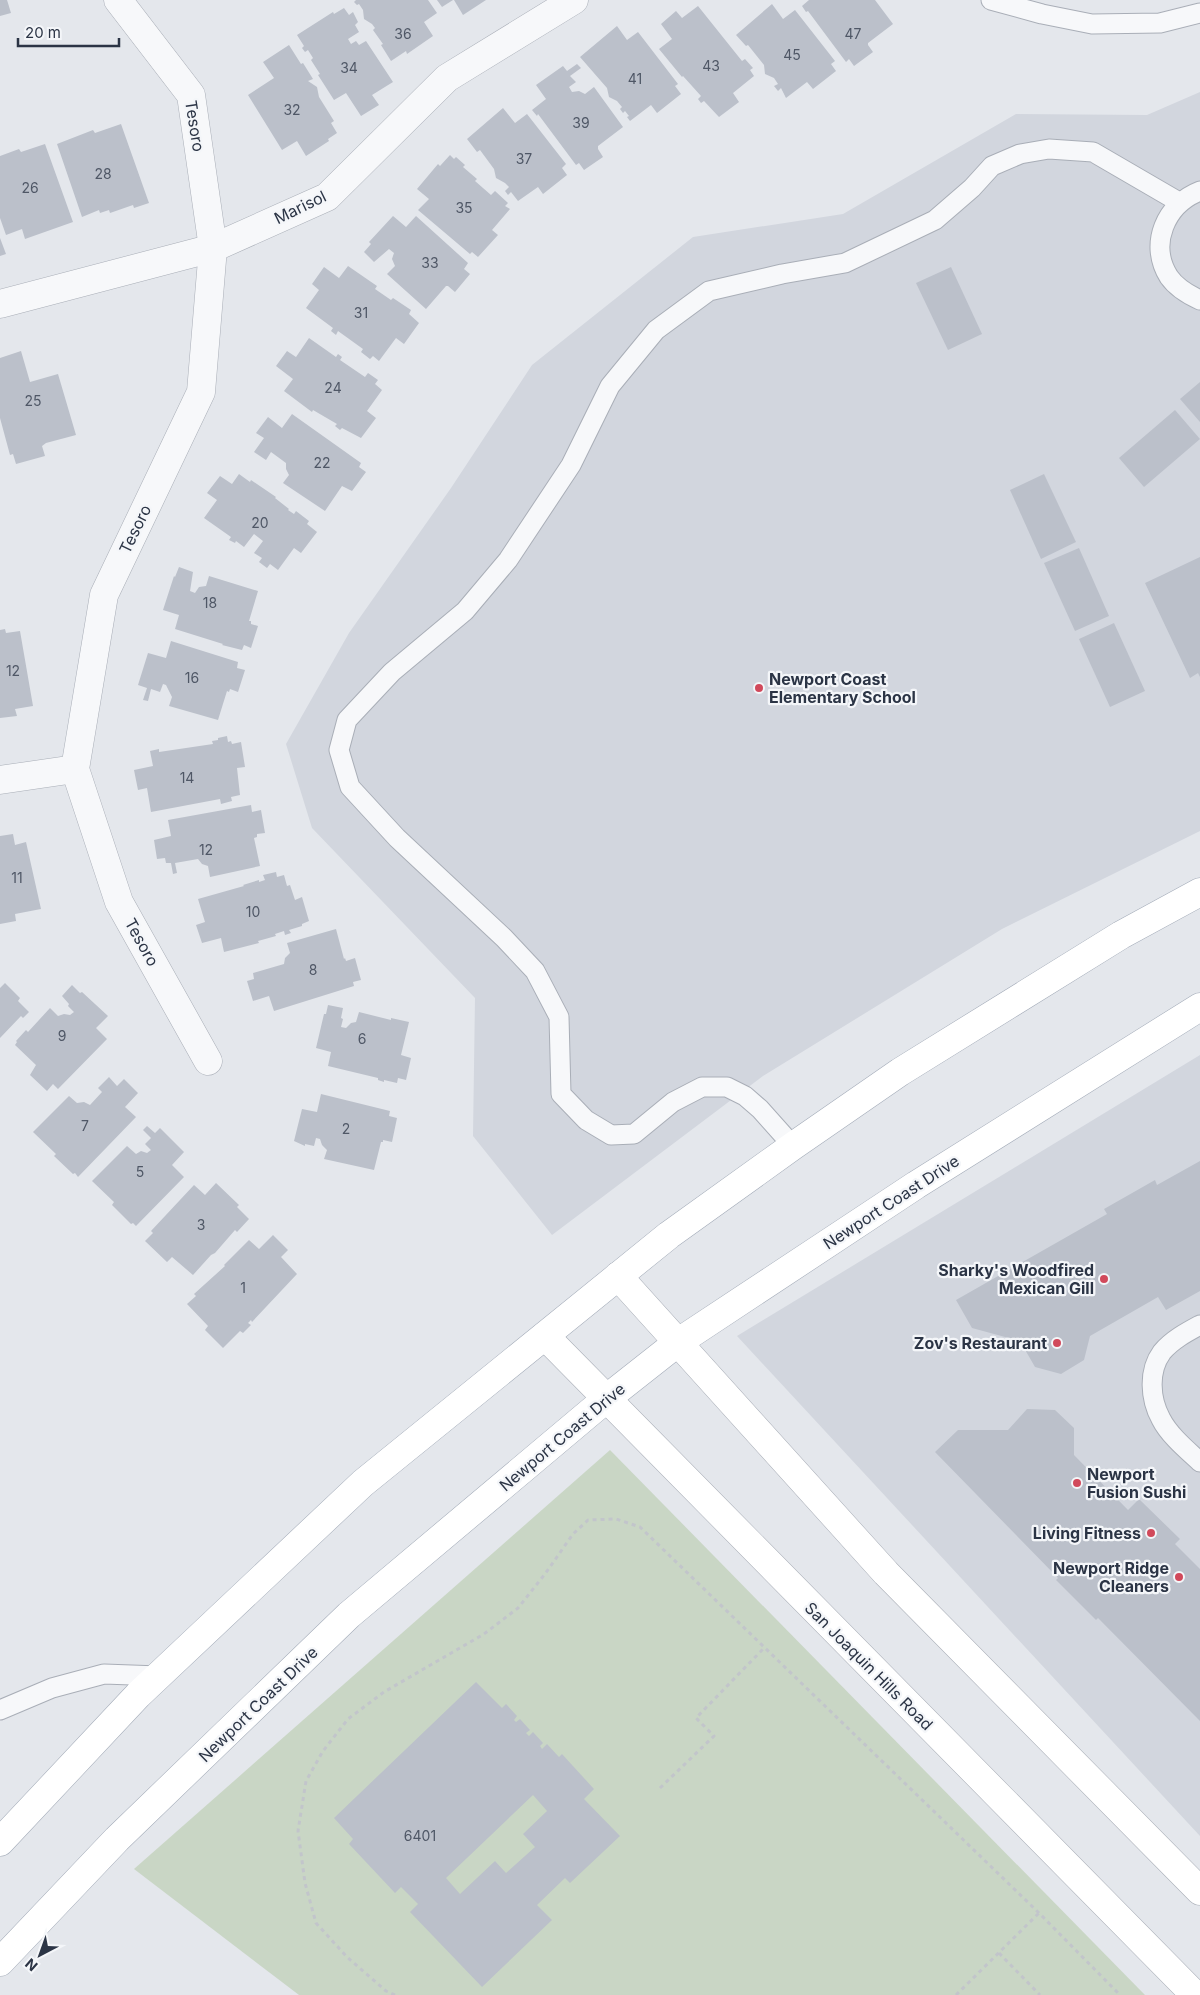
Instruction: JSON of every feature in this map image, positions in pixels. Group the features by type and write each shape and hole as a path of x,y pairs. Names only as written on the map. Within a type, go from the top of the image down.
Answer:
{"main road":[{"path":"0,1842 132,1702 363,1483 669,1235 793,1146 916,1062 1121,935 1200,892"},
{"name":"Newport Coast Drive","path":"0,1962 117,1839 349,1615 606,1399 677,1343 924,1180 1200,1007"},
{"path":"618,1276 886,1573 1200,1891"},
{"name":"San Joaquin Hills Road","path":"545,1336 1195,1995"}],"street":[{"name":"Tesoro","path":"118,0 191,95 213,248 201,392 104,595 75,769 119,902 208,1061"},
{"name":"Marisol","path":"0,304 213,248 326,197 447,78 574,0"},
{"path":"0,780 75,769"}],"lane":[{"path":"991,0 1042,14 1092,24 1160,23 1200,13"},
{"path":"793,1146 760,1109 745,1096 727,1087 702,1087 673,1102 634,1134 611,1135 586,1120 561,1094 559,1017 535,972 504,938 397,838 350,787 338,750 347,720 392,672 465,611 508,560 571,465 610,386 656,330 709,291 782,274 845,263 935,220 972,188 992,166 1020,154 1049,150 1093,152 1180,202"},
{"path":"1200,191 1188,195 1180,202 1167,218 1160,238 1162,260 1169,277 1187,293 1200,300"},
{"path":"1200,1325 1179,1337 1162,1352 1154,1368 1152,1388 1154,1403 1161,1421 1200,1462"},
{"path":"0,1710 52,1688 104,1674 159,1676"}],"path":[{"path":"395,1995 386,1992 347,1958 316,1923 305,1883 298,1831 306,1781 323,1751 348,1719 384,1692 484,1634 518,1608 573,1534 588,1520 616,1519 640,1527 1120,1995"},
{"path":"660,1788 714,1736 696,1718 765,1647"},
{"path":"956,1995 1039,1914"},
{"path":"998,1953 1040,1995"}],"shaded area":[{"name":"Newport Coast Elementary School","path":"1200,92 1200,831 1002,929 763,1076 552,1235 473,1136 475,998 312,828 286,744 349,633 451,488 532,365 693,237 843,214 1016,114 1147,115"},
{"path":"1200,1055 1200,1836 737,1336"}],"green space":[{"path":"610,1450 1145,1995 299,1995 134,1869"}],"building":[{"path":"0,0 7,0 11,13 0,16"},
{"path":"356,0 428,0 437,13 424,22 433,36 407,54 406,51 391,61 381,45 383,44 373,30 375,28 364,19 363,10 359,4 357,5 354,2"},
{"path":"437,0 453,0 442,7"},
{"path":"454,0 486,0 463,15"},
{"path":"809,0 875,0 893,24 868,43 873,52 854,66 849,59 846,62 808,11 806,12 802,6"},
{"path":"772,4 783,19 795,10 835,61 831,64 836,71 813,89 807,82 786,98 781,88 778,91 774,86 778,84 774,78 765,74 764,65 748,45 746,46 736,35"},
{"path":"698,6 742,61 745,59 753,68 750,70 754,76 733,93 739,102 719,117 704,101 701,103 698,99 701,96 682,77 659,49 672,39 661,24 676,11 682,18"},
{"path":"344,8 349,15 353,12 358,22 355,25 359,32 348,39 351,44 356,41 359,45 366,41 393,82 372,95 379,105 361,116 346,93 334,100 318,75 320,74 311,60 313,58 308,50 305,52 302,48 304,46 297,35 333,12 334,14"},
{"path":"617,26 627,40 638,32 678,84 675,86 681,94 657,113 651,105 630,121 625,111 623,113 620,109 622,107 617,101 609,97 607,88 580,57"},
{"path":"289,45 313,79 308,81 317,87 319,97 334,121 331,123 337,133 328,139 329,141 306,156 297,141 282,150 248,95 274,78 263,62"},
{"path":"577,64 581,68 570,76 576,82 569,87 572,92 579,91 585,94 594,87 623,127 598,146 603,157 584,170 579,163 576,165 538,114 537,116 532,110 546,99 536,85 563,66 567,71"},
{"path":"503,108 515,123 527,114 566,164 562,168 567,175 543,194 538,187 518,201 511,192 508,195 505,191 509,187 496,178 494,169 480,150 477,152 467,139"},
{"path":"121,124 149,203 134,208 133,205 110,213 109,210 100,213 99,210 82,217 57,144 93,130 95,133"},
{"path":"45,144 73,222 25,239 22,229 6,235 0,218 0,156 19,149 21,152"},
{"path":"450,155 454,159 456,157 465,165 463,167 477,179 475,181 491,195 495,191 508,203 505,206 510,209 492,230 498,235 478,257 472,252 470,254 418,210 429,199 417,189 438,164 440,166"},
{"path":"393,216 406,227 416,216 468,263 464,269 470,274 455,292 446,286 426,309 387,274 395,266 392,259 394,253 389,249 374,262 364,252 371,244 369,242"},
{"path":"0,238 6,254 0,256"},
{"path":"348,266 377,286 375,289 411,310 409,314 419,323 404,344 396,338 379,361 373,356 370,359 361,352 363,349 338,331 336,335 331,331 333,328 306,308 319,290 312,284 324,267 339,278"},
{"path":"951,267 982,334 948,350 916,283"},
{"path":"309,338 336,357 338,354 342,357 340,360 365,377 368,373 378,380 375,384 382,390 367,411 376,418 361,438 342,428 340,430 335,426 337,424 313,410 312,412 284,391 293,379 276,366 287,351 296,357"},
{"path":"21,351 30,382 58,374 76,435 46,443 42,446 45,456 16,464 13,454 10,455 0,418 0,358"},
{"path":"1200,382 1200,422 1180,399"},
{"path":"1175,410 1200,439 1144,487 1119,458"},
{"path":"292,414 361,463 359,467 366,472 352,491 342,486 325,511 283,483 289,475 286,463 271,452 266,460 254,452 264,438 256,433 268,417 282,428"},
{"path":"239,474 276,497 294,514 296,511 309,521 307,524 317,532 301,553 294,548 278,570 270,564 267,568 259,562 262,558 254,553 263,541 254,534 244,547 236,541 235,543 229,540 231,537 204,518 217,500 207,493 220,476 232,484"},
{"path":"1044,474 1076,542 1041,559 1010,490"},
{"path":"1079,548 1109,616 1075,631 1044,563"},
{"path":"1200,557 1200,677 1198,673 1190,678 1145,583"},
{"path":"179,567 193,572 190,591 195,593 199,587 206,586 209,576 258,591 249,621 251,621 251,624 258,626 251,648 244,645 242,650 222,645 175,629 179,615 163,610 174,576"},
{"path":"1114,623 1145,691 1110,707 1079,639"},
{"path":"5,629 6,633 20,631 33,706 15,709 17,716 0,718 0,630"},
{"path":"171,641 238,662 237,668 245,670 238,692 230,689 229,692 227,691 218,720 169,706 172,697 166,685 163,684 160,692 151,689 148,701 143,700 147,688 138,685 148,653 166,658"},
{"path":"227,736 228,742 231,741 232,744 241,742 245,767 237,768 240,795 231,797 232,801 221,804 220,799 151,812 147,788 138,790 134,770 153,766 150,751 159,749 159,752 213,744 212,741"},
{"path":"251,805 252,812 261,810 265,833 257,834 257,837 254,838 260,866 210,877 208,866 202,864 198,859 175,863 177,873 173,874 171,863 166,863 165,858 157,859 154,840 171,836 168,820"},
{"path":"13,834 15,845 26,842 41,909 15,914 16,921 0,924 0,836"},
{"path":"276,872 277,877 284,875 287,886 290,885 295,900 302,897 309,921 302,924 302,926 289,930 291,933 285,935 284,931 275,934 276,936 258,941 259,943 224,952 221,938 202,943 196,925 205,922 198,899 259,880 259,882 265,880 263,875"},
{"path":"336,929 344,959 346,961 355,958 361,980 353,982 354,986 274,1011 269,996 253,1001 247,981 254,979 253,973 284,964 285,958 290,953 287,943"},
{"path":"5,983 20,998 18,1001 29,1012 23,1018 21,1016 0,1038 0,988"},
{"path":"72,985 108,1016 96,1028 107,1039 58,1089 53,1084 47,1091 30,1075 36,1065 15,1045 16,1041 26,1030 28,1032 50,1008 58,1016 70,1015 74,1012 62,996"},
{"path":"328,1005 343,1008 341,1027 346,1028 351,1023 356,1022 359,1012 391,1020 391,1018 409,1022 401,1055 411,1058 406,1080 398,1078 397,1083 384,1080 384,1082 378,1080 378,1078 328,1066 331,1052 316,1048"},
{"path":"109,1077 117,1086 124,1079 138,1093 125,1107 136,1117 78,1177 54,1156 56,1154 33,1132 69,1096 77,1103 84,1102 90,1105 102,1092 98,1088"},
{"path":"321,1094 390,1111 389,1116 397,1118 392,1142 383,1140 381,1142 374,1170 324,1159 327,1150 322,1145 320,1139 316,1138 314,1146 305,1144 305,1146 294,1141 302,1109 317,1112"},
{"path":"147,1126 155,1133 160,1128 184,1152 172,1165 184,1177 136,1226 133,1223 131,1224 112,1205 114,1202 92,1181 127,1146 136,1154 141,1151 147,1153 151,1150 145,1144 151,1138 143,1130"},
{"path":"1200,1161 1200,1291 1166,1310 1158,1297 1090,1336 1084,1360 1061,1374 1035,1367 1020,1341 972,1328 956,1300 1107,1214 1104,1209 1155,1180 1157,1185"},
{"path":"216,1183 239,1205 237,1207 249,1219 237,1232 235,1230 193,1275 172,1257 167,1262 145,1241 153,1233 151,1231 194,1185 205,1195"},
{"path":"273,1235 288,1250 281,1257 297,1274 252,1322 251,1320 248,1323 251,1325 243,1333 240,1331 223,1348 205,1330 208,1326 187,1304 196,1296 194,1294 225,1266 249,1240 259,1249"},
{"path":"1027,1409 1055,1410 1074,1428 1074,1455 1128,1510 1139,1499 1180,1539 1175,1544 1200,1569 1200,1721 1098,1618 1096,1620 1056,1580 1058,1578 935,1452 958,1430 1008,1430"},
{"path":"476,1682 502,1708 506,1704 517,1716 514,1720 516,1722 520,1719 530,1730 526,1733 529,1736 533,1732 543,1743 540,1746 542,1749 547,1744 559,1757 562,1754 594,1789 584,1799 620,1836 570,1883 565,1878 537,1905 552,1920 482,1987 410,1912 418,1904 401,1887 395,1893 349,1844 353,1839 334,1818","holes":["533,1795 547,1811 523,1834 535,1847 506,1873 495,1861 460,1894 446,1878"]}],"place":[{"name":"Newport Coast Elementary School","path":"759,688"},
{"name":"Sharky's Woodfired Mexican Gill","path":"1104,1279"},
{"name":"Zov's Restaurant","path":"1057,1343"},
{"name":"Newport Fusion Sushi","path":"1077,1483"},
{"name":"Living Fitness","path":"1151,1533"},
{"name":"Newport Ridge Cleaners","path":"1179,1577"}]}
